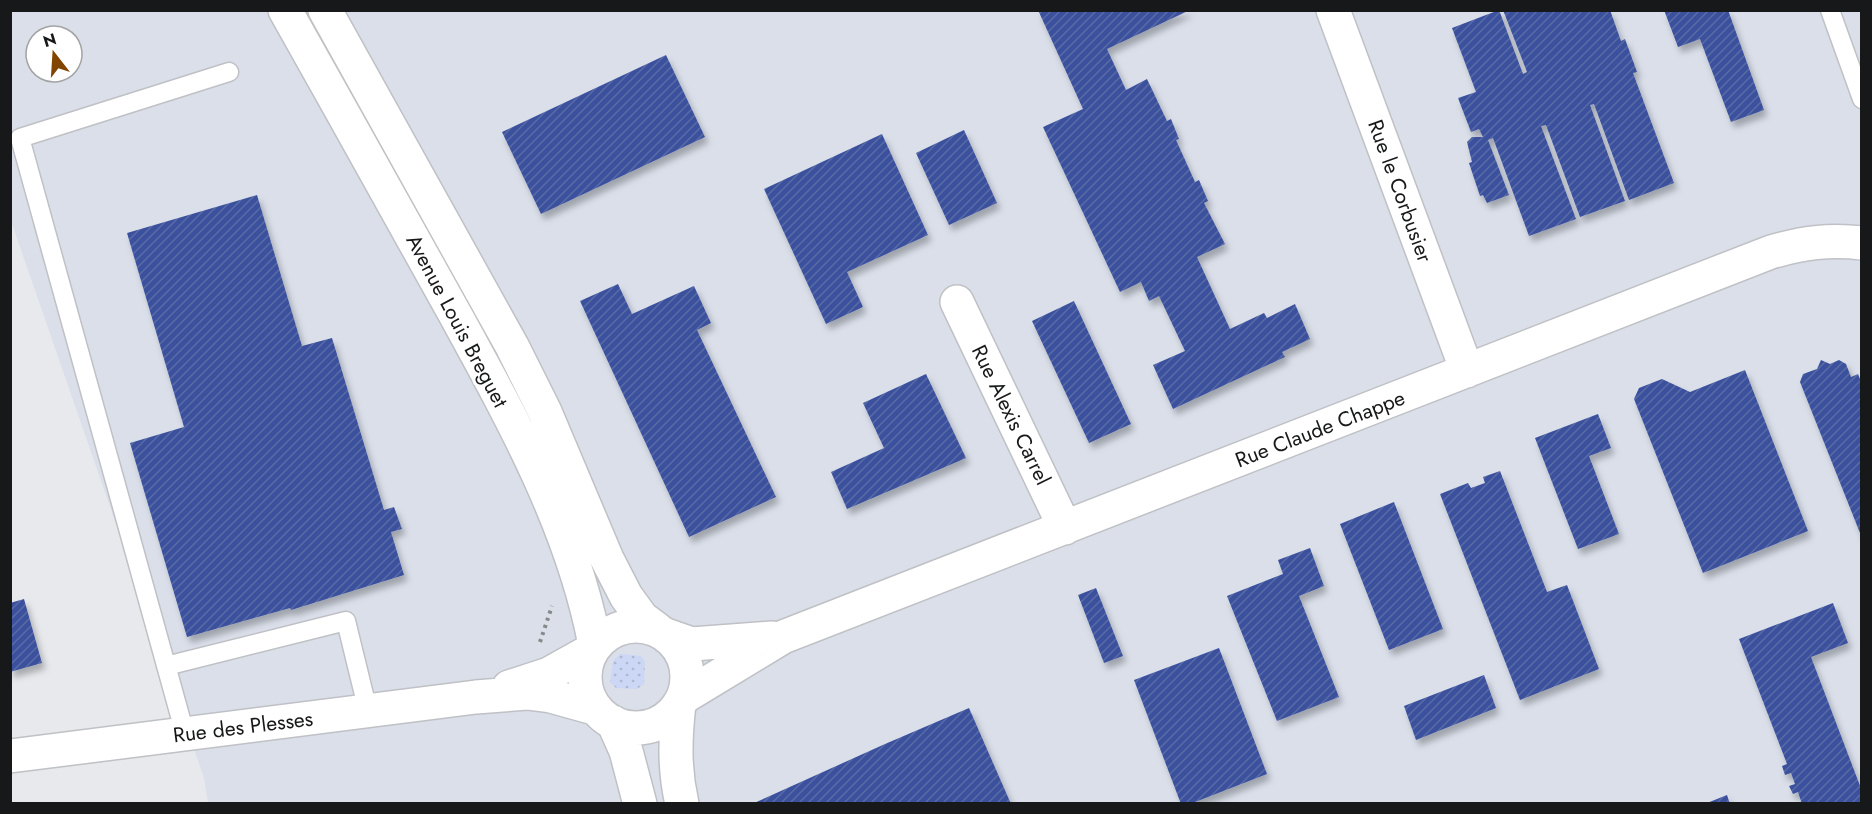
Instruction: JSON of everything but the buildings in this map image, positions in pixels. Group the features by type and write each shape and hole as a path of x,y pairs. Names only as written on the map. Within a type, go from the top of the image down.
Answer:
{"street":[{"name":"Avenue Louis Breguet","path":"285,10 455,314 514,428 577,568 593,648"},
{"name":"Avenue Louis Breguet","path":"325,10 512,346 545,412 626,596 642,618 662,633"},
{"name":"Rue le Corbusier","path":"1333,10 1467,371"},
{"name":"Rue Claude Chappe","path":"681,700 783,637 1771,252 1800,243 1832,239 1862,243"},
{"name":"Rue Alexis Carrel","path":"957,303 1065,528"},
{"path":"640,804 626,751 584,679 586,664 593,648 608,633 624,627 641,625 662,633 683,656 687,683 681,700 675,752 676,779 682,804"},
{"name":"Rue Claude Chappe","path":"662,633 692,644 783,637"},
{"name":"Rue des Plesses","path":"476,697 549,674 593,648"},
{"name":"Rue des Plesses","path":"10,756 476,697 527,693 551,696 603,715"},
{"path":"603,715 627,728 649,726 669,716 681,700"}],"lane":[{"path":"1830,10 1862,99"},
{"path":"185,734 20,138 228,72"},
{"path":"166,666 346,621 368,711"}],"path":[{"path":"537,647 555,600"}],"shaded area":[{"path":"10,11 1861,11 1861,803 208,803 204,778 11,221"},
{"path":"620,654 641,656 645,662 644,684 637,689 616,688 610,682 613,661"}]}
